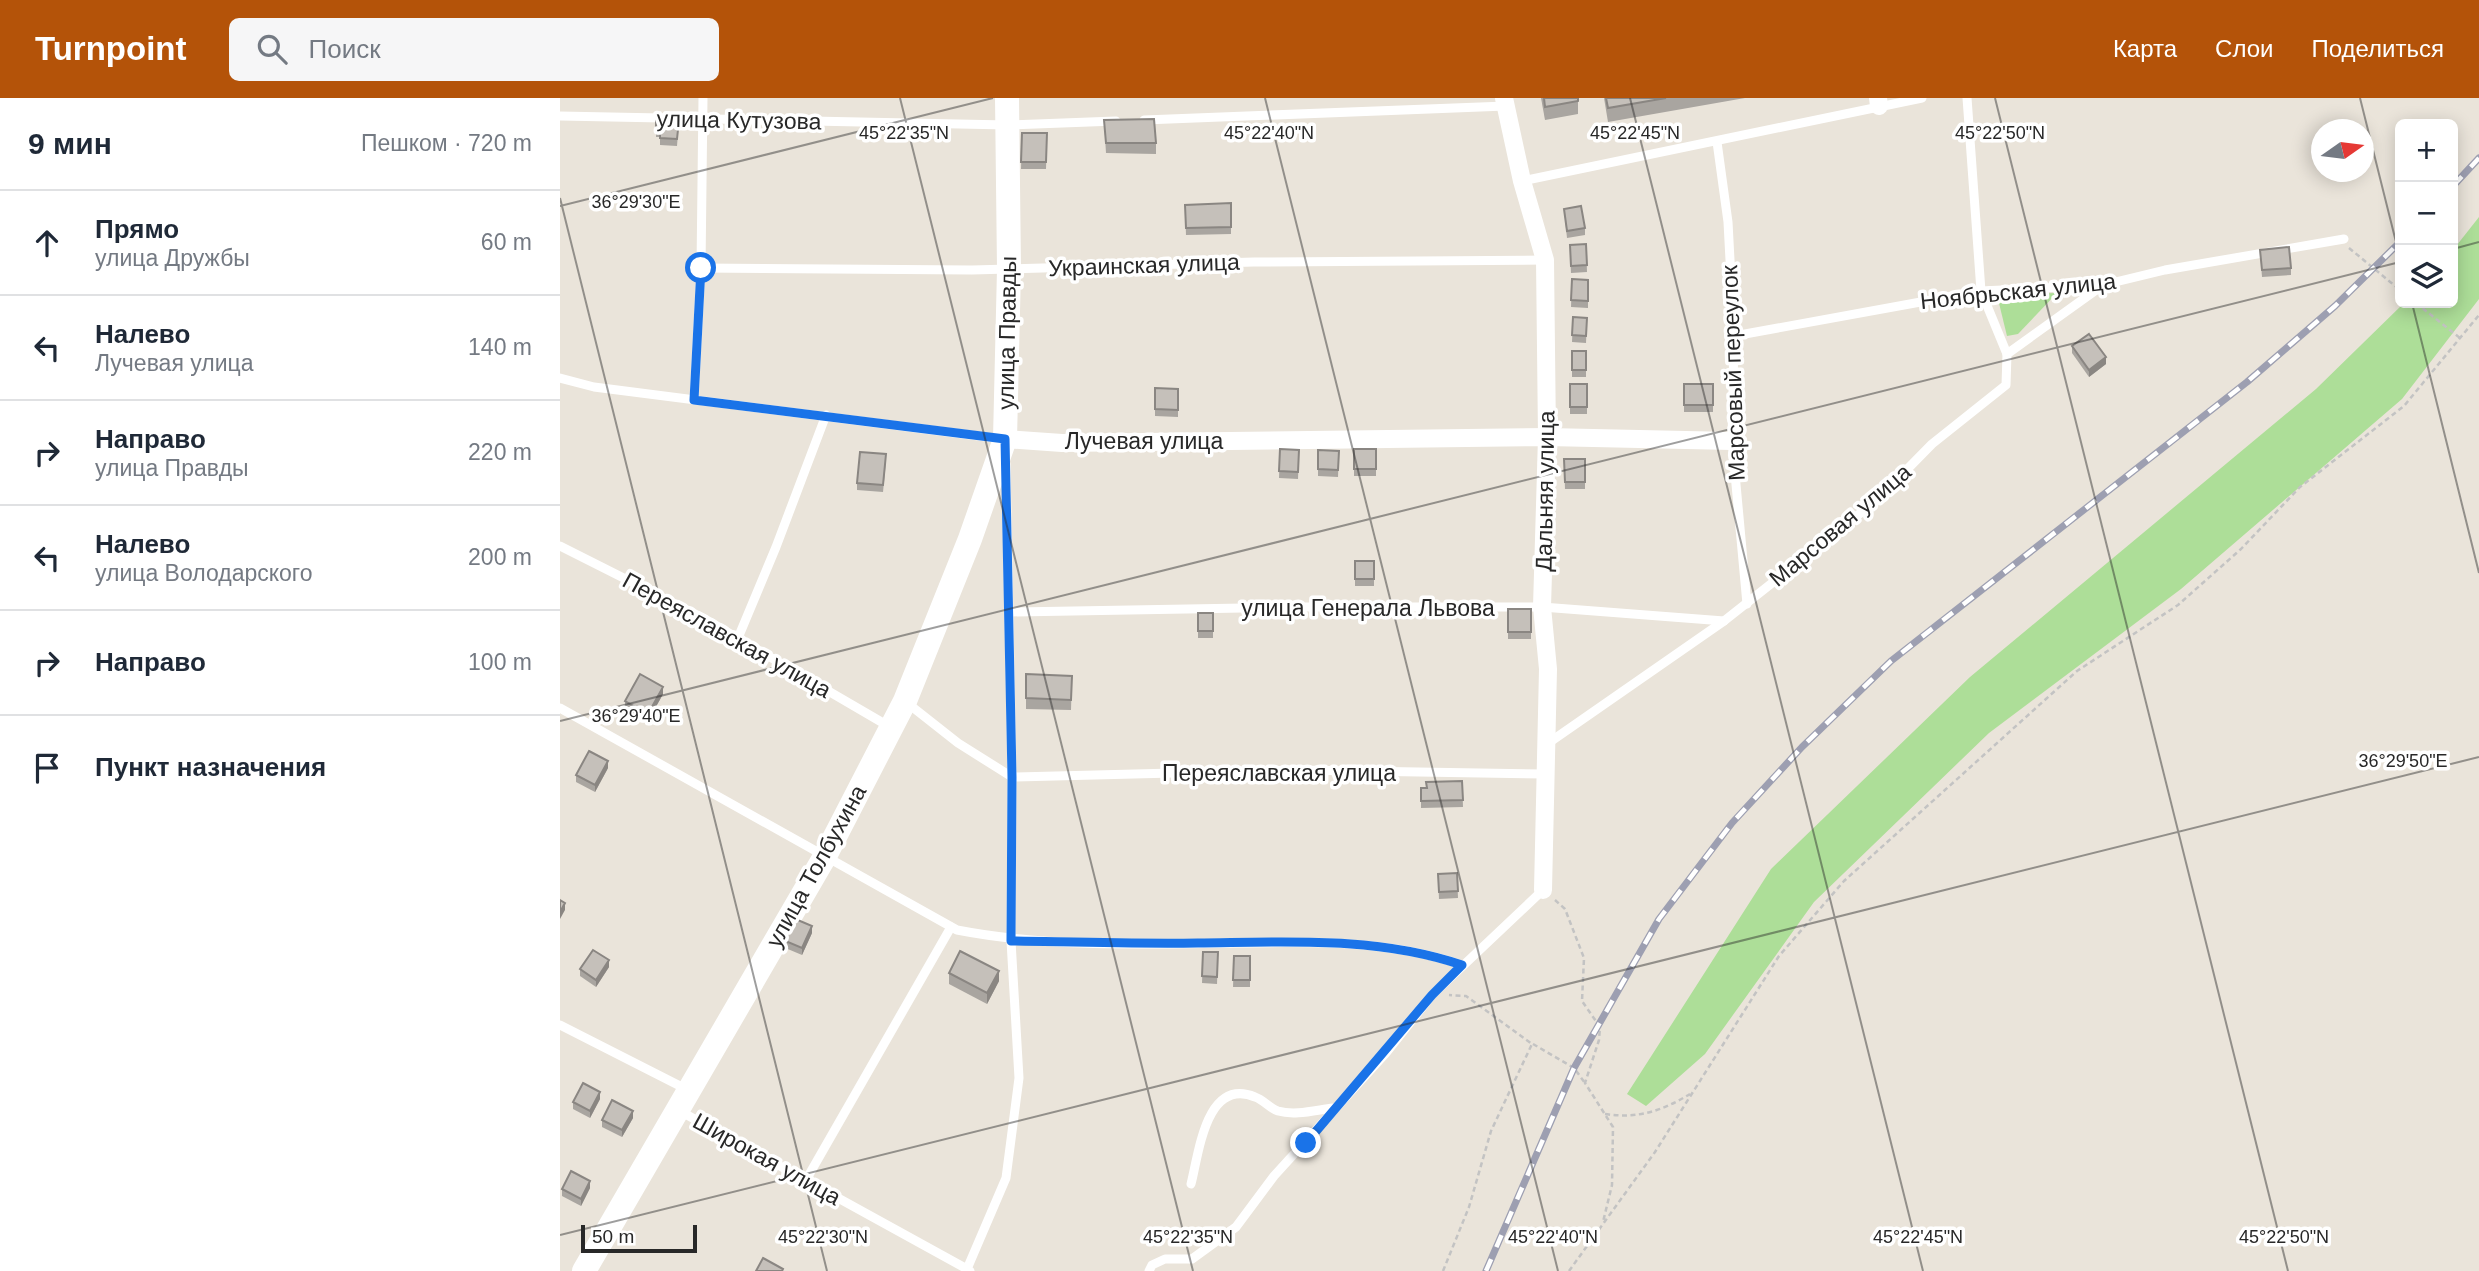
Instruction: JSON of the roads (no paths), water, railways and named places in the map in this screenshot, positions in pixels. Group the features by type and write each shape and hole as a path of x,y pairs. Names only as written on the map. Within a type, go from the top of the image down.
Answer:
{"main road":[{"name":"улица Правды","path":"1005,439 1009,269 1007,98"},
{"name":"улица Толбухина","path":"584,1271 824,858 905,701 970,539 1005,439"}],"street":[{"name":"Дальняя улица","path":"1505,102 1522,181 1545,260 1548,437 1542,607 1548,669 1543,890"},
{"name":"Лучевая улица","path":"1005,439 1062,443 1548,437 1732,441"}],"lane":[{"path":"694,400 701,268 702,98"},
{"path":"1522,181 1717,142 1878,102 1922,98"},
{"path":"1967,98 1981,290 2007,354 2103,285"},
{"name":"улица Кутузова","path":"560,116 1008,125 1505,102"},
{"name":"Марсовый переулок","path":"1717,142 1728,222 1734,336 1732,441 1747,604"},
{"name":"Ноябрьская улица","path":"1734,336 1981,290 2103,285 2165,270 2344,239"},
{"name":"Украинская улица","path":"701,268 1009,269 1254,262 1545,260"},
{"name":"Марсовая улица","path":"1547,744 1747,604 1877,500 1932,444 2006,386 2007,354"},
{"name":"Лучевая улица","path":"560,378 594,387 1005,439"},
{"path":"738,638 826,415"},
{"name":"улица Правды","path":"968,1270 1006,1178 1019,1078 1011,941 1012,777 1005,439"},
{"name":"Переяславская улица","path":"560,546 738,638 891,728"},
{"name":"улица Генерала Львова","path":"1010,612 1305,607 1542,607 1724,621"},
{"path":"905,701 958,743 1012,777"},
{"path":"560,708 951,927 1011,941 1129,944 1326,942 1426,953 1462,965"},
{"name":"Переяславская улица","path":"1012,777 1296,770 1545,774"},
{"path":"1150,1268 1165,1259 1192,1259 1236,1227 1274,1176 1385,1053 1432,995 1543,890"},
{"path":"806,1180 951,927"},
{"name":"Широкая улица","path":"560,1025 682,1099 806,1180 968,1270"},
{"path":"1191,1184 1209,1113 1223,1099 1239,1094 1256,1097 1279,1112 1333,1108"}],"railway":[{"path":"2457,182 2479,158"},
{"path":"1486,1271 1574,1068 1659,919 1732,823 1802,747 1891,661 2247,382 2335,306 2397,245"}]}
